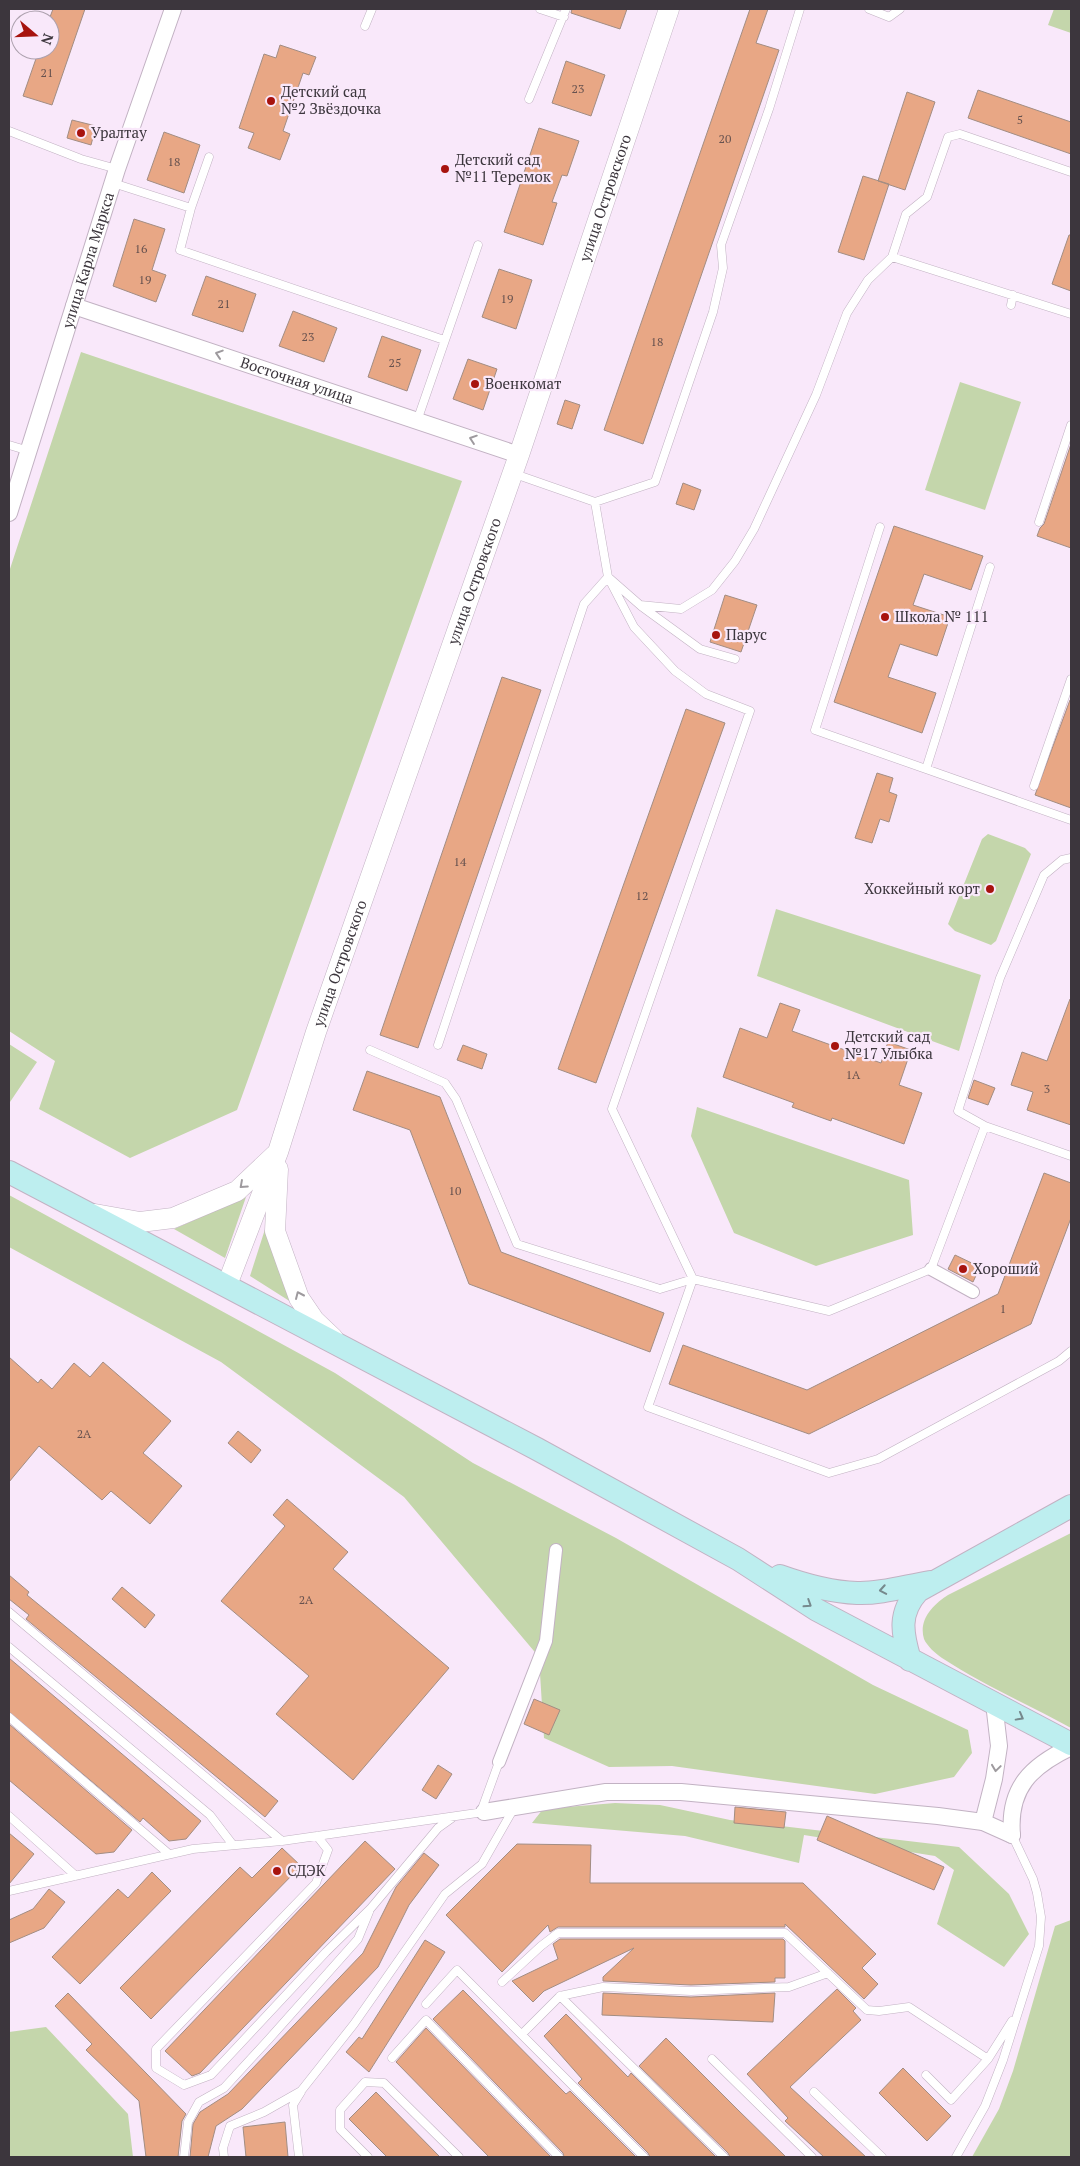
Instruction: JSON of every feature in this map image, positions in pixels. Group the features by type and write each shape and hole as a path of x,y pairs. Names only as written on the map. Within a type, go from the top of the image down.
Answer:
{"main road":[{"path":"9,1172 227,1285 738,1559 817,1610 910,1660 962,1685 1071,1746"},
{"path":"910,1660 902,1634 902,1620 910,1600 931,1581 1071,1506"},
{"path":"738,1559 807,1585 857,1593 878,1592 931,1581"}],"street":[{"name":"улица Карла Маркса","path":"9,513 115,176 173,9"},
{"name":"улица Островского","path":"278,1152 316,1032 516,464 669,9"},
{"name":"Восточная улица","path":"74,306 417,420 516,464"},
{"path":"87,1212 140,1222 173,1218 237,1190 278,1152"},
{"path":"227,1285 278,1152"},
{"path":"278,1152 275,1231 299,1298 314,1320 340,1346"},
{"path":"931,1269 973,1292"},
{"path":"499,1762 546,1641 556,1550"},
{"path":"983,1822 994,1779 999,1746 994,1703"},
{"path":"484,1812 606,1792 681,1792 983,1822 1012,1835 1011,1814 1020,1788 1029,1775 1050,1757 1071,1746"}],"lane":[{"path":"365,26 372,9"},
{"path":"530,100 565,13 540,9"},
{"path":"516,464 595,502 655,482 713,312 723,268 721,244 769,109 800,9"},
{"path":"869,9 889,17 900,9"},
{"path":"9,131 191,208"},
{"path":"640,605 681,609 712,590 734,561 754,529 816,395 847,313 868,280 892,257 906,214 927,197 948,137 960,134 1071,172"},
{"path":"209,157 191,208 180,250 444,340"},
{"path":"417,420 478,245"},
{"path":"892,257 1071,314"},
{"path":"1011,305 1013,295"},
{"path":"1039,522 1071,425"},
{"path":"9,445 29,451"},
{"path":"595,502 608,577 634,628 675,671 706,694 750,711 612,1109 693,1279 661,1365 648,1407 829,1473 878,1459 1058,1361 1071,1351"},
{"path":"880,527 815,730 1071,820"},
{"path":"926,769 990,567"},
{"path":"608,577 640,605 700,650 735,659"},
{"path":"438,1045 584,604 608,577"},
{"path":"1034,786 1071,679"},
{"path":"1071,858 1062,860 1044,875 1000,978 958,1111 985,1126 1071,1156"},
{"path":"370,1050 445,1084 456,1100 517,1244 660,1289 693,1279 829,1311 931,1269 985,1126"},
{"path":"9,1612 282,1841"},
{"path":"9,1647 210,1815 234,1845"},
{"path":"9,1717 170,1854"},
{"path":"9,1891 193,1849 282,1841 484,1812 484,1806 499,1762"},
{"path":"299,2157 293,2105 301,2091 354,2024 445,1894 482,1864 514,1808"},
{"path":"9,1816 76,1876"},
{"path":"317,1836 328,1850 316,1883 156,2049 156,2068 184,2085 212,2075 326,1952 371,1908 438,1828 452,1818"},
{"path":"956,2157 985,2106 1004,2060 1039,1946 1041,1917 1033,1879 1012,1835"},
{"path":"184,2157 188,2122 199,2102 224,2088 358,1939 371,1908"},
{"path":"502,1982 558,1933 786,1933 867,2010 879,2011 909,2007 988,2059"},
{"path":"426,2004 458,1970 644,2157"},
{"path":"522,2034 560,1996 603,1987 691,1991 789,1987 828,1973"},
{"path":"560,1996 724,2157"},
{"path":"926,2075 952,2100 988,2059 1019,2011"},
{"path":"392,2058 426,2020 559,2157"},
{"path":"712,2059 812,2157"},
{"path":"368,2157 340,2129 340,2110 365,2082 384,2083 459,2157"},
{"path":"224,2157 223,2148 230,2126 264,2112 301,2091"},
{"path":"814,2092 882,2157"}],"green space":[{"path":"1054,9 1071,9 1071,33 1048,25"},
{"path":"81,352 462,481 237,1110 130,1158 39,1109 55,1061 9,1031 9,572"},
{"path":"960,382 1021,402 985,510 925,490"},
{"name":"Хоккейный корт","path":"988,834 1025,848 1031,854 996,941 991,945 955,931 948,924 982,839"},
{"path":"776,909 981,975 959,1051 757,976"},
{"path":"9,1044 37,1062 10,1102 9,1101"},
{"path":"697,1107 909,1180 913,1235 816,1266 734,1233 691,1136"},
{"path":"9,1195 335,1373 473,1463 616,1538 873,1685 968,1730 972,1753 954,1777 875,1794 672,1766 609,1767 544,1738 539,1657 404,1497 221,1362 9,1247"},
{"path":"246,1197 225,1258 174,1229"},
{"path":"267,1223 291,1302 250,1276"},
{"path":"1071,1533 1071,1728 990,1686 942,1658 934,1652 924,1639 923,1625 928,1613 948,1595"},
{"path":"615,1803 660,1805 730,1820 959,1847 1009,1894 1029,1934 1004,1967 937,1924 954,1870 935,1856 804,1835 799,1863 685,1836 532,1823 543,1809"},
{"path":"1071,1920 1071,2157 972,2157 999,2109 1013,2071 1055,1926"},
{"path":"46,2027 128,2114 133,2157 9,2157 9,2032"}],"building":[{"path":"85,9 52,105 23,96 36,60 60,60 60,10 53,10"},
{"path":"572,9 627,9 620,29 571,13"},
{"path":"750,9 768,9 756,43 779,50 643,444 604,430"},
{"name":"Детский сад №2 Звёздочка","path":"280,45 316,57 309,75 303,73 283,131 290,134 280,160 248,148 254,133 239,128 264,54 276,58"},
{"path":"566,61 605,75 591,116 552,103"},
{"path":"978,90 1071,122 1071,154 968,118"},
{"path":"907,92 935,102 905,190 878,181"},
{"path":"72,120 96,126 91,145 67,138"},
{"path":"539,128 579,141 567,176 562,175 552,202 557,203 543,245 504,232"},
{"path":"164,132 200,145 184,193 147,180"},
{"path":"863,176 889,184 864,260 838,252"},
{"path":"134,219 165,229 152,270 166,275 156,302 113,286"},
{"path":"1069,235 1071,235 1071,291 1052,284"},
{"path":"499,269 532,280 516,329 482,317"},
{"path":"206,276 256,294 243,332 192,315"},
{"path":"293,311 337,328 324,362 279,346"},
{"path":"382,336 421,350 407,391 368,377"},
{"name":"Военкомат","path":"468,359 497,369 483,410 453,399"},
{"path":"565,400 580,405 572,429 557,424"},
{"path":"1071,444 1071,548 1037,536 1044,524"},
{"path":"683,483 701,490 694,510 676,504"},
{"path":"894,526 983,556 971,590 924,574 913,605 950,617 937,656 900,644 888,677 936,693 922,733 834,702"},
{"path":"725,595 757,605 741,652 710,642"},
{"path":"502,677 541,690 418,1048 380,1035"},
{"path":"1071,700 1071,808 1035,795"},
{"path":"686,709 725,723 596,1083 558,1069"},
{"path":"877,773 893,778 889,792 897,795 889,822 880,819 872,843 855,838"},
{"path":"1070,999 1071,1125 1027,1110 1033,1092 1011,1085 1022,1052 1047,1061"},
{"path":"780,1003 800,1010 792,1031 881,1063 888,1042 911,1050 899,1085 922,1093 904,1144 832,1118 831,1121 792,1107 794,1103 723,1077 740,1028 767,1038"},
{"path":"463,1045 487,1054 482,1069 457,1060"},
{"path":"367,1071 440,1097 501,1252 664,1313 650,1352 469,1284 410,1130 353,1110"},
{"path":"974,1080 995,1088 988,1105 968,1098"},
{"path":"1044,1173 1071,1183 1071,1218 1031,1324 809,1434 669,1384 683,1345 807,1390 998,1294"},
{"path":"955,1255 980,1267 973,1282 948,1269"},
{"path":"9,1357 38,1383 41,1379 52,1389 74,1363 90,1377 103,1362 171,1421 143,1453 182,1486 150,1524 111,1491 102,1500 39,1446 9,1482"},
{"path":"238,1431 261,1450 251,1463 228,1443"},
{"path":"287,1499 348,1552 333,1569 449,1668 353,1780 276,1714 309,1676 221,1601 285,1526 273,1515"},
{"path":"9,1575 29,1592 27,1595 278,1801 265,1817 26,1619 29,1615 9,1599"},
{"path":"122,1587 155,1615 145,1628 112,1599"},
{"path":"9,1658 201,1821 186,1839 169,1841 143,1818 140,1822 9,1712"},
{"path":"534,1699 560,1710 549,1735 524,1724"},
{"path":"9,1724 132,1830 114,1852 96,1854 9,1780"},
{"path":"438,1765 452,1774 436,1799 422,1790"},
{"path":"735,1807 786,1812 784,1828 734,1823"},
{"path":"827,1816 944,1867 934,1890 817,1840"},
{"path":"9,1833 34,1854 9,1884"},
{"path":"365,1841 395,1869 200,2073 192,2076 165,2051"},
{"path":"517,1844 591,1845 590,1883 803,1883 876,1954 862,1968 878,1984 864,1999 785,1924 785,1927 558,1927 550,1932 548,1925 502,1972 446,1915"},
{"path":"282,1848 301,1866 151,2019 120,1988 240,1867 252,1878"},
{"path":"424,1853 439,1865 409,1905 378,1967 242,2109 216,2126 208,2157 190,2157 193,2124 200,2112 228,2094 363,1953 396,1887"},
{"path":"152,1872 171,1891 80,1984 52,1957 118,1889 128,1898"},
{"path":"49,1889 65,1902 44,1928 9,1943 9,1920 33,1909"},
{"path":"560,1939 783,1939 785,1941 785,1978 775,1978 775,1982 691,1985 603,1981 603,1977 634,1948 544,1991 533,2002 512,1981 558,1959 553,1944"},
{"path":"425,1940 445,1952 369,2072 346,2052 359,2037 362,2039"},
{"path":"837,1989 856,2008 853,2011 861,2020 790,2087 866,2157 824,2157 785,2121 788,2118 747,2074"},
{"path":"463,1990 566,2094 570,2091 636,2157 564,2157 563,2153 433,2019"},
{"path":"68,1993 186,2114 182,2121 178,2157 146,2157 139,2101 86,2050 92,2044 55,2006"},
{"path":"603,1993 691,1997 775,1993 773,2022 602,2015"},
{"path":"566,2014 628,2077 631,2073 716,2157 650,2157 578,2083 582,2079 544,2036"},
{"path":"426,2028 551,2157 489,2157 396,2062"},
{"path":"666,2038 786,2157 730,2157 639,2066"},
{"path":"903,2068 951,2116 927,2141 879,2093"},
{"path":"376,2092 440,2157 387,2157 349,2119"},
{"path":"285,2122 288,2157 246,2157 243,2127"}],"place":[{"name":"Детский сад №2 Звёздочка","path":"271,101"},
{"name":"Уралтау","path":"81,133"},
{"name":"Детский сад №11 Теремок","path":"445,169"},
{"name":"Военкомат","path":"475,384"},
{"name":"Школа № 111","path":"885,617"},
{"name":"Парус","path":"716,635"},
{"name":"Хоккейный корт","path":"990,889"},
{"name":"Детский сад №17 Улыбка","path":"835,1046"},
{"name":"Хороший","path":"963,1269"},
{"name":"СДЭК","path":"277,1871"}]}
